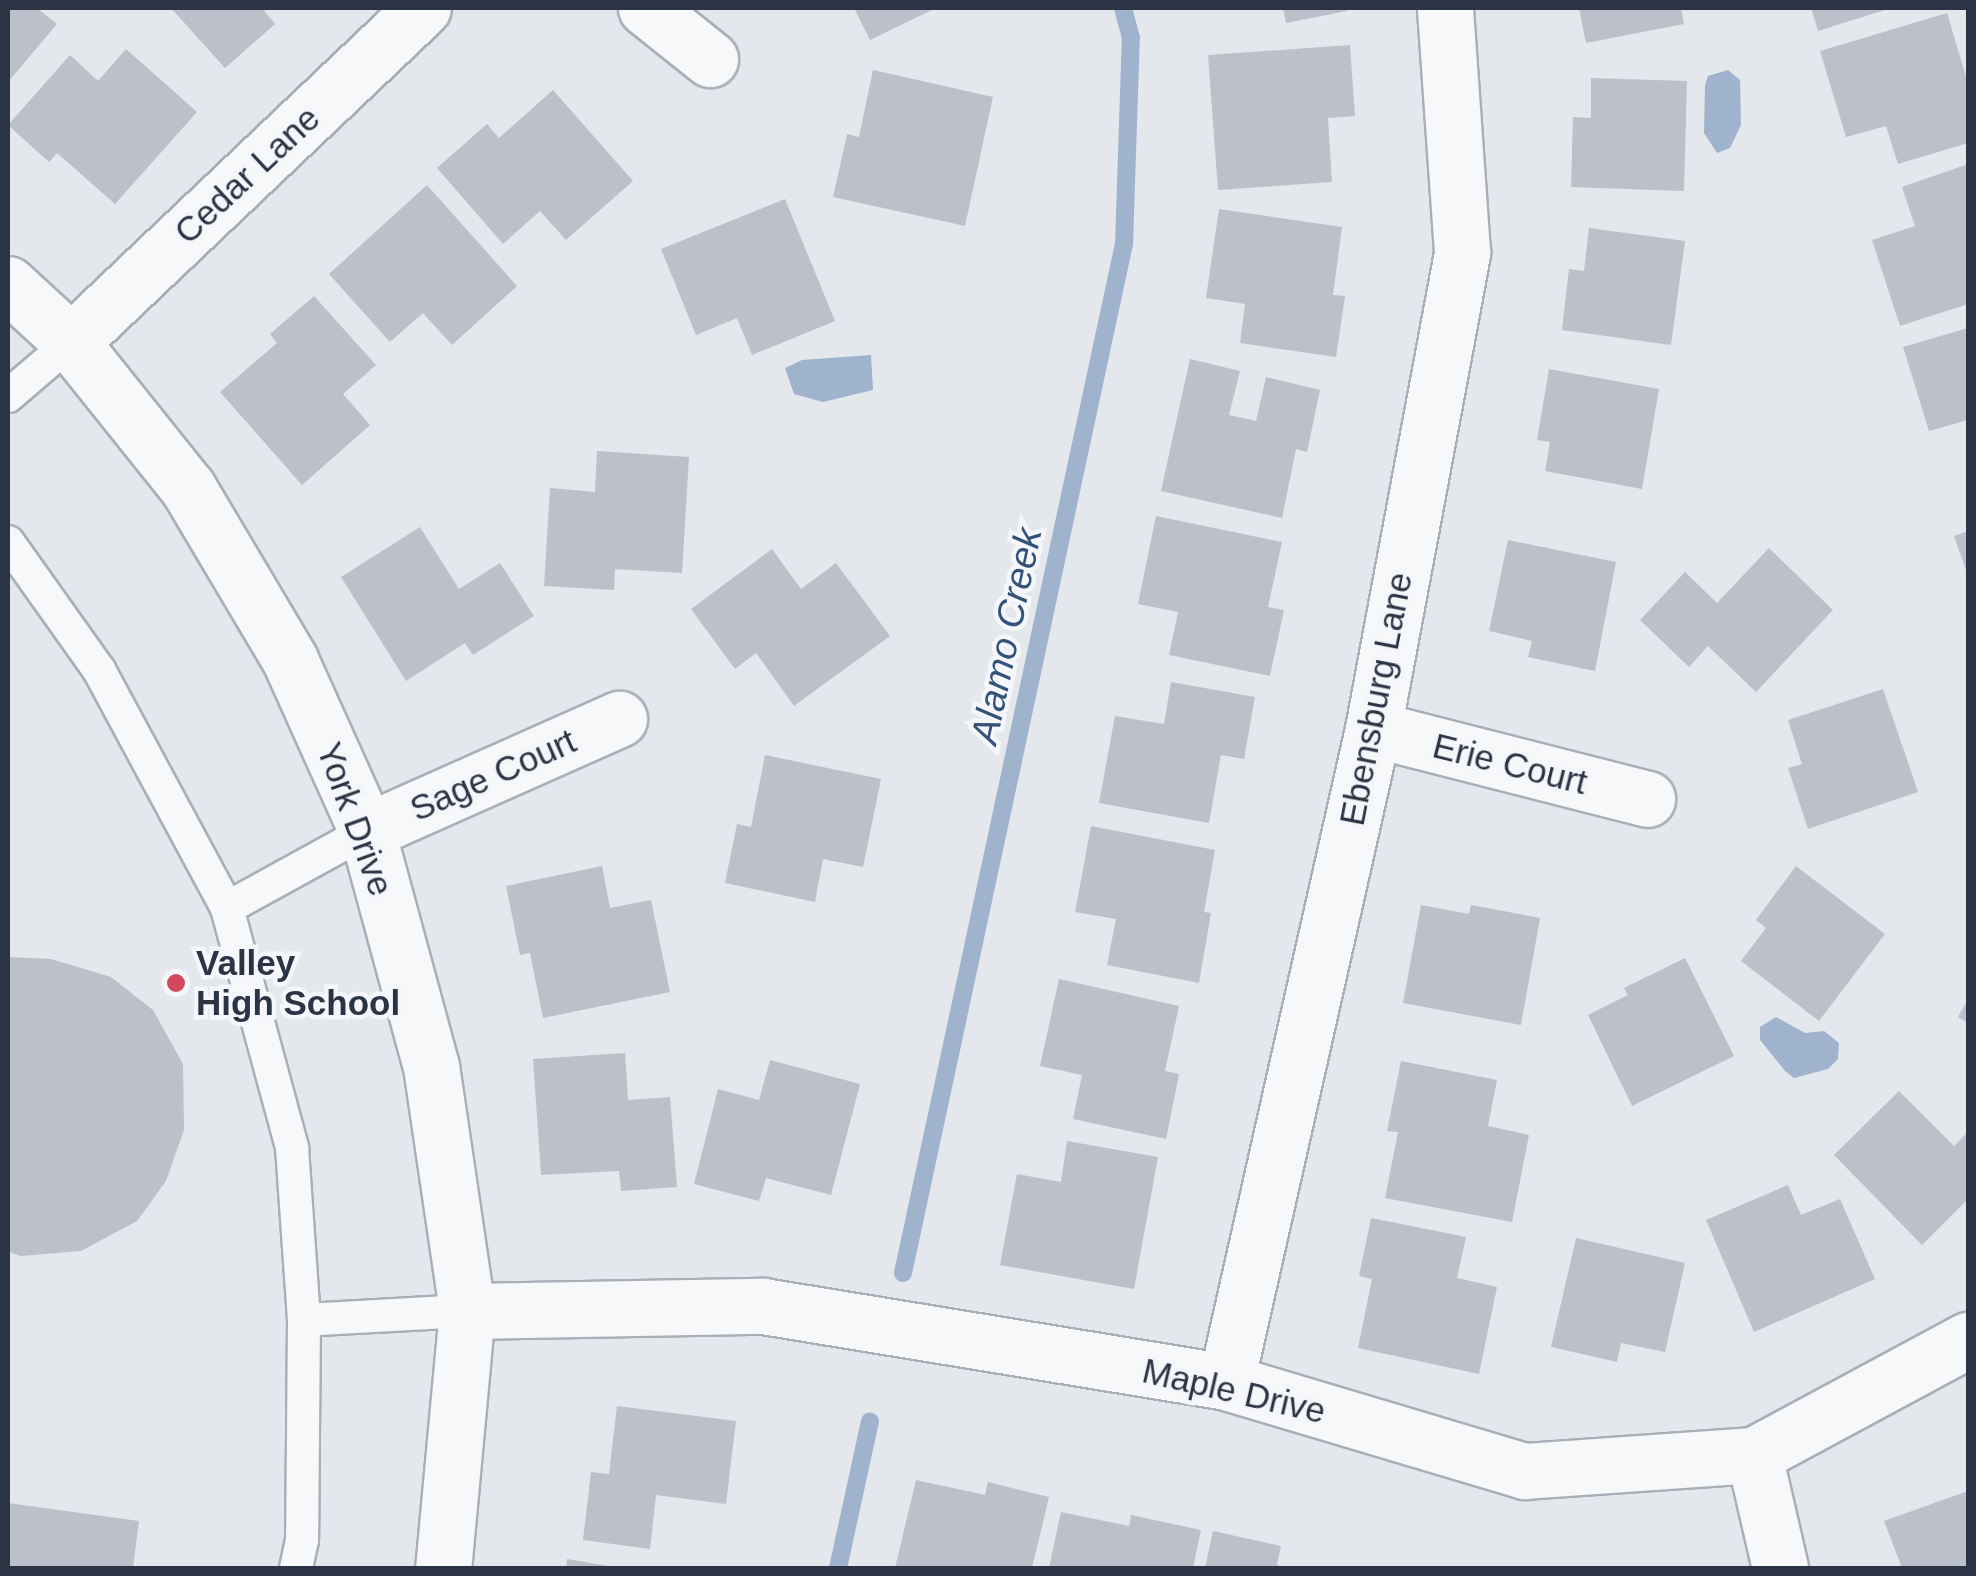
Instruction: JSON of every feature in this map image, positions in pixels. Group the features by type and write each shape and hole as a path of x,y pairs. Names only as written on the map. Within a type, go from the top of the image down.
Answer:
{"street":[{"name":"Cedar Lane","path":"71,342 423,8"},
{"path":"646,8 710,59"},
{"name":"Ebensburg Lane","path":"1226,1382 1373,729 1462,252 1445,8"},
{"name":"York Drive","path":"8,284 71,342 197,504 290,660 367,831 432,1066 467,1311 443,1568"},
{"name":"Sage Court","path":"367,831 619,719"},
{"name":"Erie Court","path":"1373,729 1647,799"},
{"name":"Maple Drive","path":"467,1311 763,1306 1226,1382 1526,1471 1754,1455 1968,1340"},
{"path":"1754,1455 1780,1568"}],"lane":[{"path":"8,396 71,342"},
{"path":"8,542 99,670 227,908 292,1148 304,1320 302,1540 296,1568"},
{"path":"227,908 367,831"},
{"path":"304,1320 467,1311"}],"water":[{"path":"1728,70 1740,80 1741,125 1730,148 1717,153 1704,133 1705,85 1708,76"},
{"path":"871,355 873,390 823,402 794,394 785,368 802,360"},
{"path":"1776,1017 1805,1033 1824,1031 1839,1043 1838,1059 1828,1069 1794,1078 1760,1040 1760,1027"}],"building":[{"path":"8,8 37,8 57,24 8,82"},
{"path":"171,8 268,8 264,11 275,24 225,68"},
{"path":"854,8 936,8 870,40"},
{"path":"1283,8 1346,8 1347,11 1286,23"},
{"path":"1579,8 1681,8 1684,24 1586,43"},
{"path":"1811,8 1891,8 1818,31"},
{"path":"1947,13 1968,83 1968,143 1898,164 1886,126 1846,137 1820,51"},
{"path":"1350,45 1355,116 1328,118 1332,182 1218,190 1208,55"},
{"path":"126,49 197,112 115,204 57,153 49,162 8,125 70,55 98,81"},
{"path":"873,70 993,97 965,226 833,197 847,134 859,137"},
{"path":"1591,78 1687,81 1684,191 1571,187 1573,117 1591,118"},
{"path":"553,90 633,181 566,240 540,211 503,244 437,168 487,124 499,138"},
{"path":"1968,164 1968,304 1900,326 1872,240 1915,226 1902,187"},
{"path":"427,185 517,286 452,345 423,313 390,342 329,274"},
{"path":"785,199 835,321 752,355 737,318 696,335 661,249"},
{"path":"1219,209 1342,227 1333,295 1345,296 1336,357 1240,343 1245,304 1206,298"},
{"path":"1589,228 1685,241 1671,345 1562,330 1569,269 1584,271"},
{"path":"314,296 376,365 343,394 370,425 302,485 220,392 277,343 270,334"},
{"path":"1968,328 1968,420 1929,431 1903,347"},
{"path":"1190,359 1240,371 1229,415 1256,421 1266,377 1320,390 1307,452 1296,449 1282,518 1161,491"},
{"path":"1549,369 1659,389 1642,489 1545,471 1550,442 1537,440"},
{"path":"597,451 689,457 682,573 615,569 614,590 544,586 550,488 595,492"},
{"path":"1156,516 1282,542 1268,607 1284,610 1270,676 1169,655 1178,612 1138,604"},
{"path":"420,527 459,589 500,563 534,616 473,655 465,643 406,681 341,577"},
{"path":"1968,531 1968,576 1954,536"},
{"path":"1508,540 1616,562 1595,671 1528,657 1532,641 1489,631"},
{"path":"1769,548 1833,610 1756,692 1708,646 1689,667 1640,620 1685,572 1717,603"},
{"path":"772,549 801,589 836,563 890,636 794,706 756,653 735,669 691,609"},
{"path":"1171,682 1255,697 1244,759 1221,755 1209,823 1099,803 1115,716 1164,724"},
{"path":"1883,689 1918,792 1808,829 1788,768 1802,764 1788,720"},
{"path":"765,755 881,779 863,867 823,859 815,902 725,883 737,824 751,827"},
{"path":"1091,826 1215,850 1204,912 1211,913 1199,983 1107,965 1116,919 1075,912"},
{"path":"602,866 610,908 651,900 670,992 543,1018 530,953 520,955 506,886"},
{"path":"1796,866 1885,934 1819,1021 1741,961 1766,928 1756,920"},
{"path":"1421,905 1469,914 1471,905 1540,918 1521,1025 1403,1003"},
{"path":"8,957 51,959 111,977 153,1010 183,1064 184,1130 166,1181 137,1221 81,1251 21,1256 8,1252"},
{"path":"1685,958 1734,1056 1632,1106 1588,1015 1628,995 1624,988"},
{"path":"1059,979 1179,1006 1165,1071 1179,1074 1166,1139 1073,1119 1082,1075 1040,1066"},
{"path":"1968,999 1968,1023 1958,1017"},
{"path":"625,1053 628,1100 670,1097 677,1187 621,1191 619,1171 541,1175 533,1059"},
{"path":"770,1060 860,1084 831,1195 766,1178 759,1201 694,1184 718,1089 759,1100"},
{"path":"1401,1061 1497,1080 1488,1126 1529,1135 1512,1222 1385,1198 1398,1132 1387,1131"},
{"path":"1899,1091 1954,1146 1968,1132 1968,1199 1922,1245 1834,1155"},
{"path":"1067,1141 1158,1157 1134,1289 1000,1265 1017,1174 1061,1182"},
{"path":"1788,1185 1801,1215 1840,1199 1875,1279 1754,1332 1706,1220"},
{"path":"1371,1218 1466,1237 1457,1278 1497,1287 1479,1374 1358,1348 1372,1279 1359,1276"},
{"path":"1576,1238 1685,1263 1665,1352 1621,1343 1617,1362 1551,1347"},
{"path":"617,1406 736,1421 726,1504 656,1495 650,1549 583,1540 591,1472 609,1474"},
{"path":"916,1480 985,1495 988,1482 1049,1497 1032,1568 895,1568"},
{"path":"1968,1491 1968,1568 1902,1568 1884,1521"},
{"path":"8,1503 139,1521 133,1568 8,1568"},
{"path":"1061,1512 1129,1526 1131,1515 1201,1530 1193,1568 1049,1568"},
{"path":"1213,1531 1281,1546 1277,1565 1288,1568 1205,1568"},
{"path":"567,1559 609,1566 609,1568 566,1568"}],"waterway":[{"name":"Alamo Creek","path":"903,1273 1124,244 1131,38 1123,8"},
{"name":"Alamo Creek","path":"838,1568 870,1421"}],"place":[{"name":"Valley High School","path":"176,983"}]}
